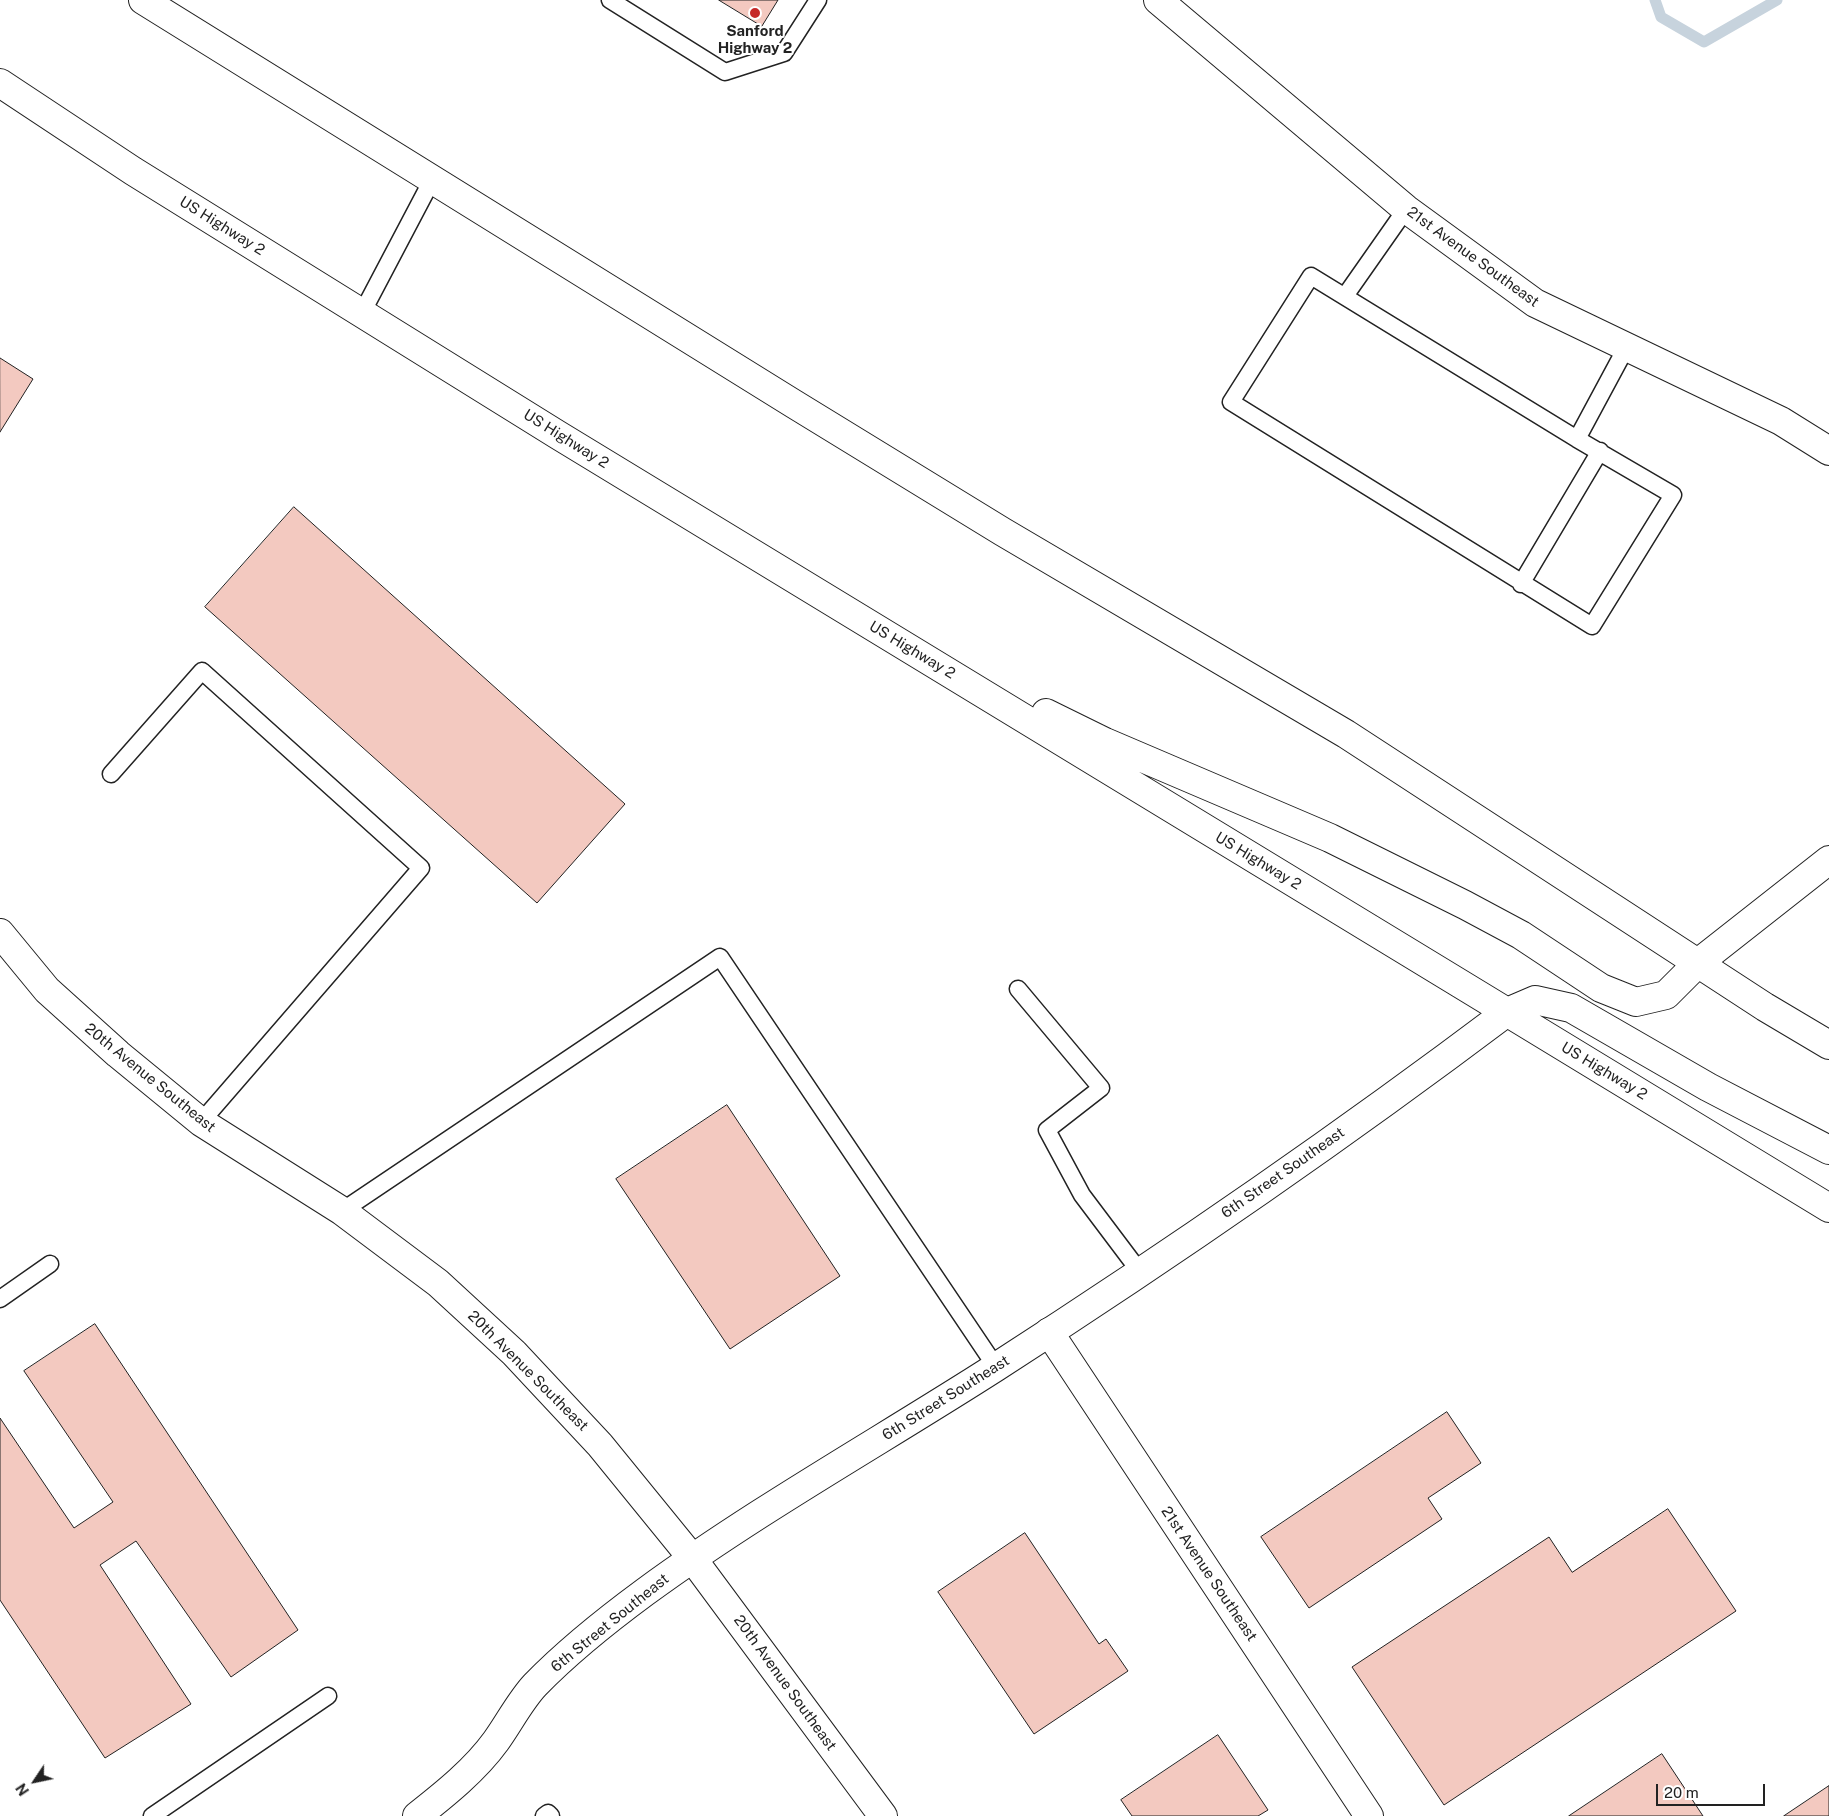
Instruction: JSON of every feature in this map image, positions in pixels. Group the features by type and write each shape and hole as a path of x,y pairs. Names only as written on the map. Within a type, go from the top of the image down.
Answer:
{"main road":[{"path":"143,0 1004,532 1346,734 1698,963 1829,1045"},
{"name":"21st Avenue Southeast","path":"1158,0 1406,209 1535,303 1781,421 1829,451"},
{"name":"US Highway 2","path":"0,83 133,171 362,313 1829,1208"},
{"path":"893,638 1105,742 1356,851 1520,935 1601,988 1636,1002 1666,995 1698,963 1829,860"},
{"name":"20th Avenue Southeast","path":"0,933 47,990 118,1054 201,1122 342,1212 438,1283 514,1352 600,1445 692,1558 875,1813"},
{"name":"6th Street Southeast","path":"417,1816 446,1794 494,1744 534,1686 591,1634 692,1558 996,1367 1140,1272 1409,1086 1507,1012 1535,1000 1571,1008 1708,1087 1829,1150"},
{"name":"21st Avenue Southeast","path":"1049,1332 1369,1816"}],"lane":[{"path":"610,0 724,72 784,53 818,0"},
{"path":"362,313 432,180"},
{"path":"1345,296 1406,209"},
{"path":"1312,276 1577,439 1673,495 1592,626 1521,584 1231,402 1312,276"},
{"path":"1577,439 1627,346"},
{"path":"1521,584 1600,451"},
{"path":"111,774 202,671 421,868 201,1122"},
{"path":"342,1212 720,957 996,1367"},
{"path":"1018,989 1101,1088 1047,1130 1082,1195 1140,1272"},
{"path":"0,1299 50,1264"},
{"path":"152,1816 328,1696"},
{"path":"544,1816 548,1813 551,1816"}],"building":[{"name":"Sanford Highway 2","path":"719,0 778,0 762,26"},
{"path":"0,358 33,379 0,432"},
{"path":"294,507 625,804 537,903 205,607"},
{"path":"727,1105 840,1276 730,1349 616,1179"},
{"path":"95,1324 298,1630 231,1677 136,1541 100,1565 191,1704 105,1758 0,1600 0,1418 74,1528 113,1502 24,1371"},
{"path":"1447,1412 1481,1463 1428,1498 1442,1519 1309,1608 1261,1537"},
{"path":"1668,1509 1736,1611 1444,1805 1352,1667 1549,1537 1572,1572"},
{"path":"1025,1533 1099,1644 1106,1639 1128,1671 1034,1734 938,1592"},
{"path":"1218,1735 1268,1810 1258,1816 1132,1816 1121,1800"},
{"path":"1662,1754 1703,1816 1569,1816"},
{"path":"1829,1786 1829,1816 1784,1816"}],"waterway":[{"path":"1655,0 1661,17 1704,42 1777,0"}],"place":[{"name":"Sanford Highway 2","path":"755,13"}]}
